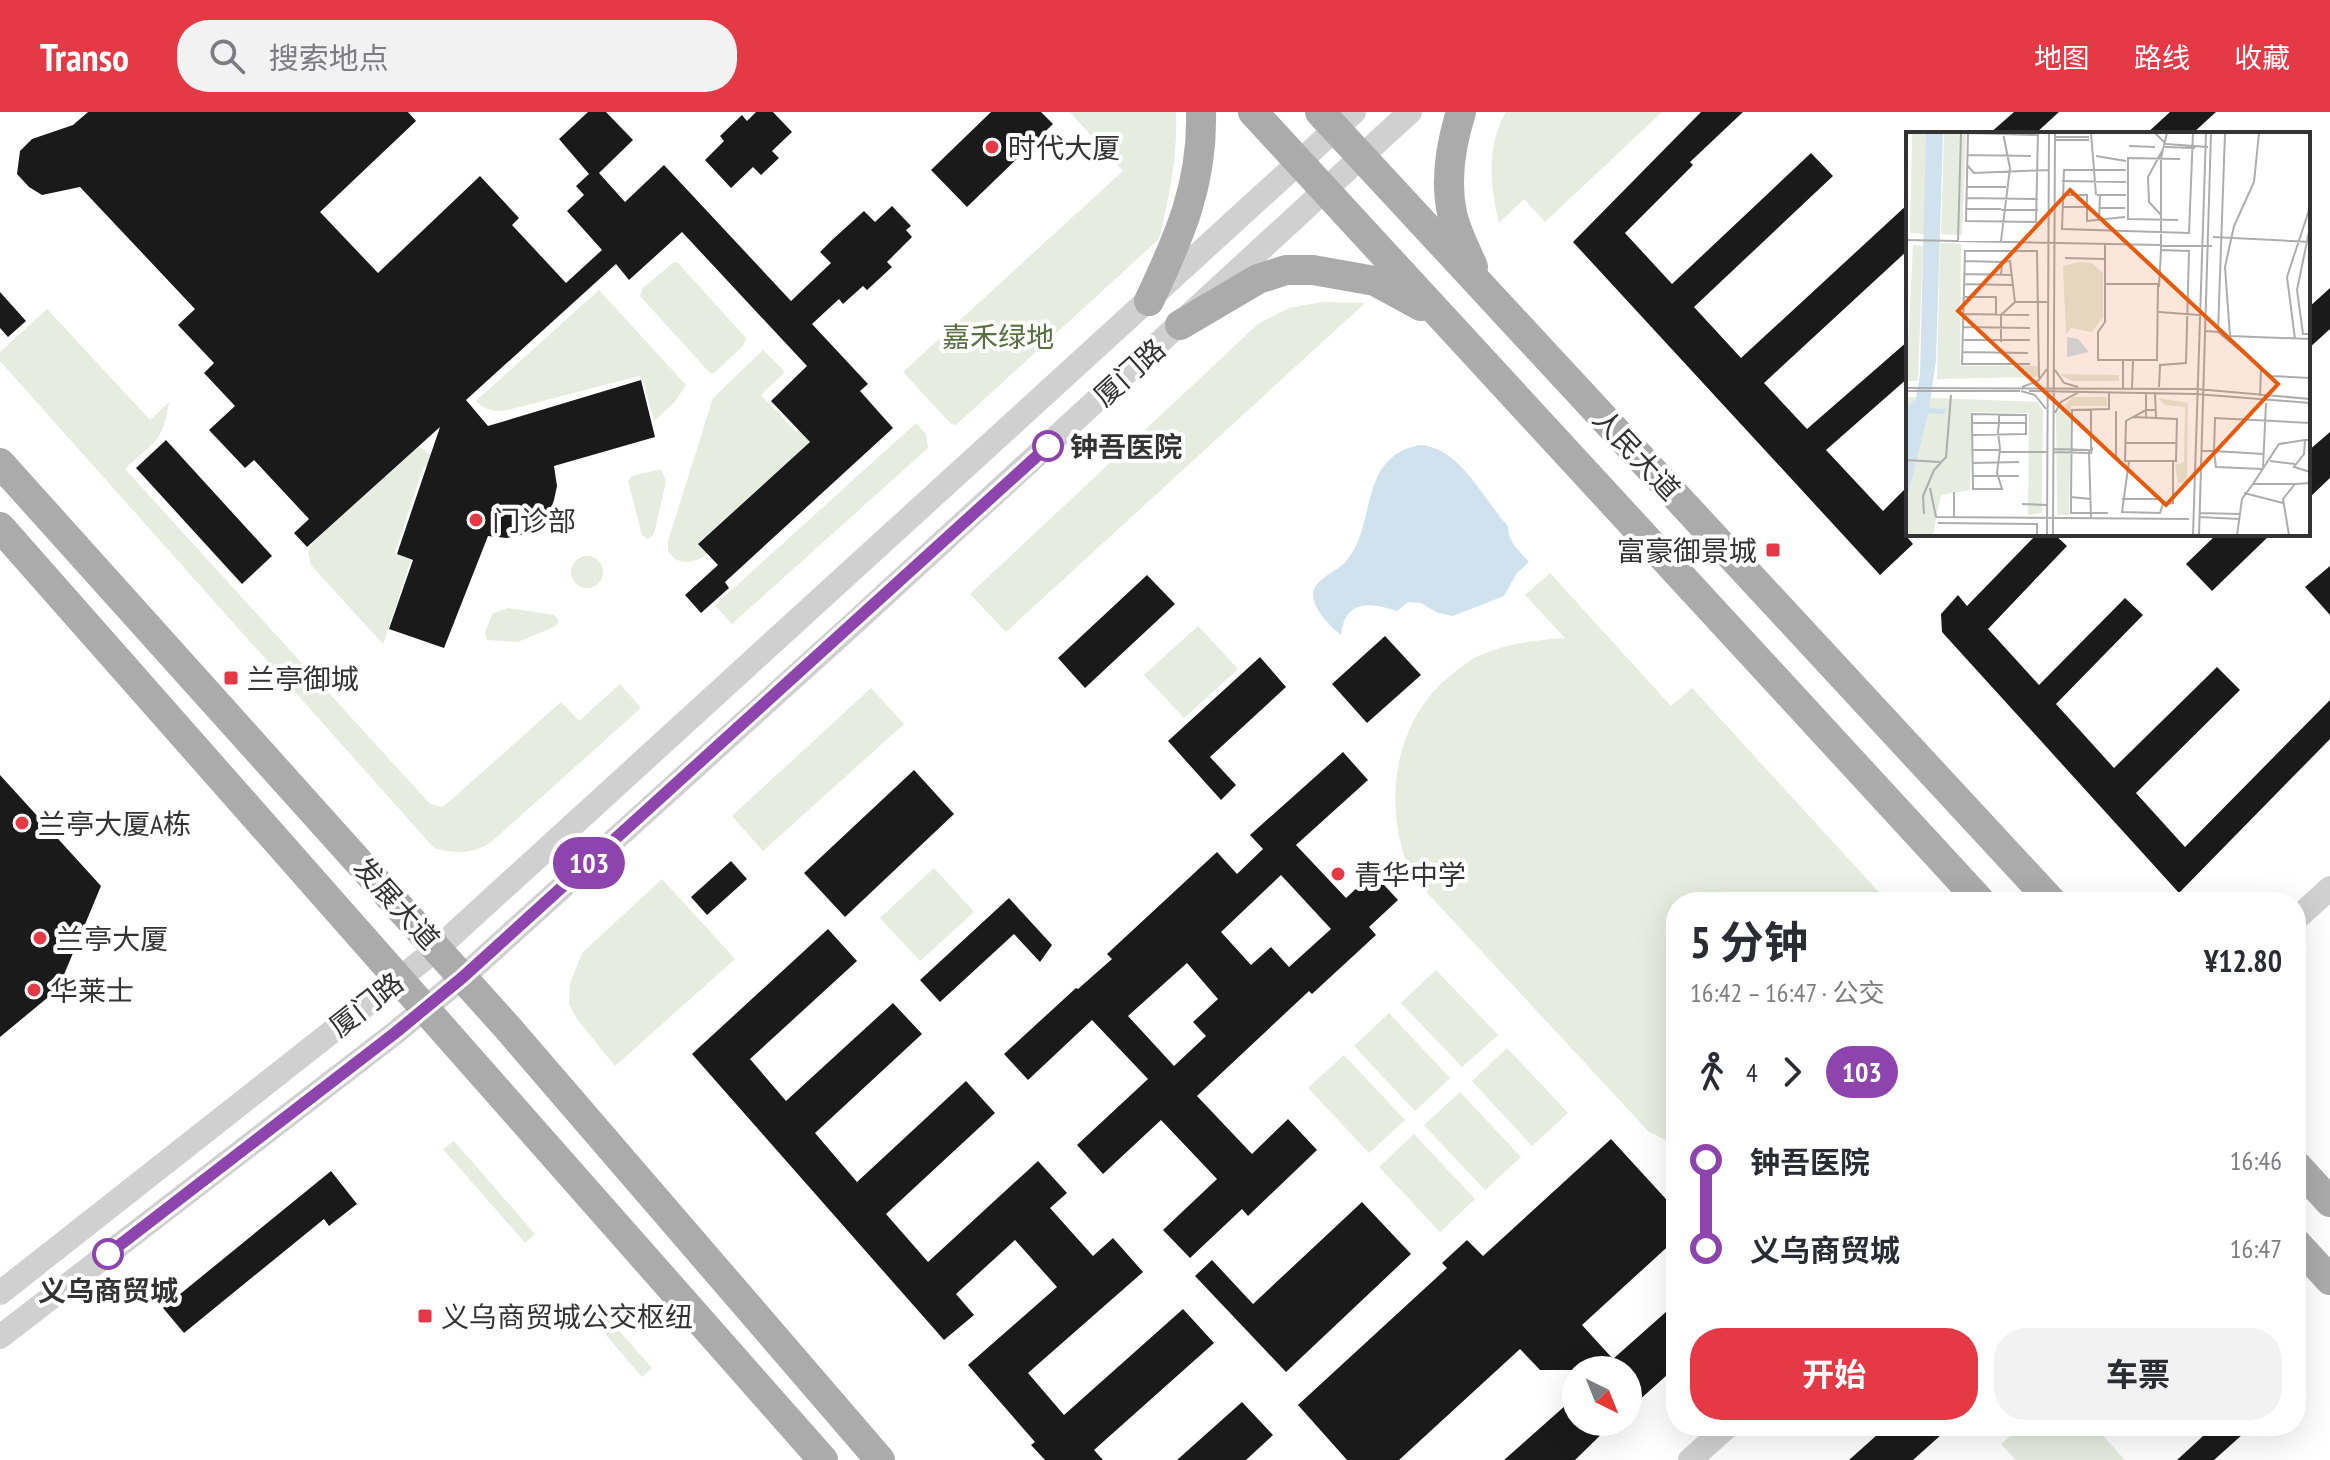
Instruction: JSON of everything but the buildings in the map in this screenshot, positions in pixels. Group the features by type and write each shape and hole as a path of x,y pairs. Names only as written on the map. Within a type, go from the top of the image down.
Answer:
{"main road":[{"path":"1149,301 1179,239 1193,194 1202,143 1201,112"},
{"name":"人民大道","path":"1253,112 1972,892"},
{"path":"1461,112 1453,138 1449,177 1452,214 1480,284"},
{"name":"人民大道","path":"1336,118 1362,157 2043,892"},
{"path":"1180,325 1258,279 1286,270 1313,270 1375,281 1444,318"},
{"name":"发展大道","path":"0,463 463,977 880,1460"},
{"name":"发展大道","path":"0,527 823,1460"},
{"path":"2306,1176 2330,1202"},
{"path":"2306,1254 2330,1280"}],"street":[{"name":"厦门路","path":"0,1337 463,977 1410,112"},
{"name":"厦门路","path":"0,1293 437,949 1300,163 1336,118"},
{"path":"2306,910 2330,888"},
{"path":"1690,1460 1717,1436"}],"green space":[{"name":"嘉禾绿地","path":"1070,112 1176,112 1172,176 1159,239 956,425 951,424 903,372 1123,171"},
{"path":"1506,112 1662,112 1545,222 1524,199 1499,223 1493,195 1492,166 1495,138"},
{"path":"674,262 746,338 743,346 714,373 710,373 640,296 643,288"},
{"path":"599,290 686,385 674,403 654,421 639,376 508,410 491,410 476,401"},
{"path":"1322,302 1365,303 1006,632 970,594 1258,324 1289,308"},
{"path":"47,309 150,420 169,402 163,427 155,442 125,469 430,804 442,807 450,801 561,702 579,721 620,684 641,708 490,843 463,852 434,848 0,361 0,352"},
{"path":"763,350 785,372 761,395 796,432 816,414 827,427 698,543 708,554 692,561 676,559 668,551 668,541 713,398"},
{"path":"916,423 926,434 928,448 732,624 715,605"},
{"path":"419,446 432,457 431,463 423,468 395,553 411,560 383,644 311,565 308,552 313,542"},
{"path":"662,471 666,481 654,534 648,539 642,535 628,481 632,476"},
{"path":"587,556 598,561 603,572 598,583 587,588 576,583 571,572 576,561"},
{"path":"1550,573 1671,706 1692,688 1879,892 1666,892 1666,1140 1649,1132 1420,885 1406,861 1398,833 1396,781 1400,756 1420,709 1436,689 1468,662 1486,653 1519,643 1565,638 1525,595"},
{"path":"508,608 554,615 559,621 556,626 518,642 487,640 485,632 493,613"},
{"path":"1198,626 1238,669 1184,718 1144,675"},
{"path":"871,688 904,724 763,851 732,816"},
{"path":"934,868 974,912 920,961 880,918"},
{"path":"662,879 735,959 615,1066 577,1019 569,1004 570,983 582,953"},
{"path":"1436,970 1498,1035 1462,1067 1401,1003"},
{"path":"1389,1013 1450,1078 1415,1111 1354,1046"},
{"path":"1507,1048 1568,1113 1532,1146 1472,1081"},
{"path":"1344,1055 1405,1120 1369,1153 1308,1088"},
{"path":"1460,1092 1521,1157 1485,1190 1424,1125"},
{"path":"1414,1134 1475,1199 1440,1232 1379,1167"},
{"path":"454,1141 535,1234 525,1243 443,1149"},
{"path":"607,1317 652,1368 642,1377 598,1326"},
{"path":"2010,1436 2103,1436 2125,1460 2016,1460 2001,1444"}],"water":[{"path":"1419,445 1446,454 1458,464 1508,526 1512,541 1529,562 1517,573 1504,596 1453,616 1438,613 1421,603 1408,602 1397,611 1360,606 1348,615 1341,635 1319,611 1314,600 1314,588 1347,560 1356,545 1377,477 1386,463 1400,452"}],"bus line":[{"name":"103","path":"108,1254 463,977 1048,446"}],"place":[{"name":"时代大厦","path":"992,147"},
{"name":"钟吾医院","path":"1048,446"},
{"name":"门诊部","path":"476,520"},
{"name":"富豪御景城","path":"1773,550"},
{"name":"兰亭御城","path":"231,678"},
{"name":"兰亭大厦A栋","path":"22,823"},
{"name":"青华中学","path":"1338,874"},
{"name":"兰亭大厦","path":"40,938"},
{"name":"华莱士","path":"34,990"},
{"name":"义乌商贸城","path":"108,1254"},
{"name":"义乌商贸城公交枢纽","path":"425,1316"}]}
